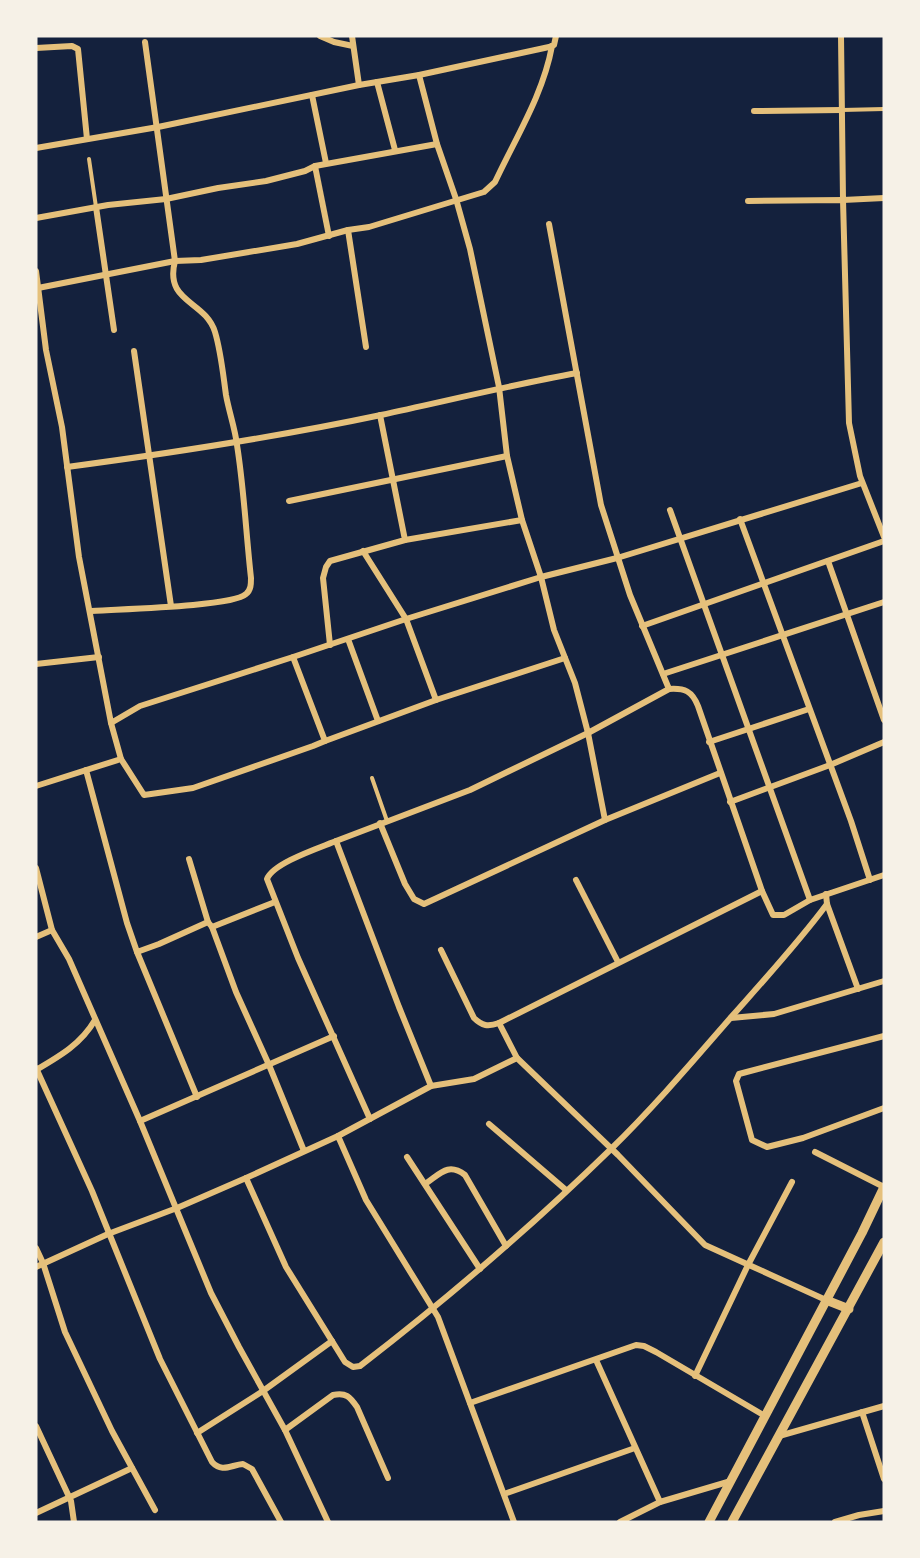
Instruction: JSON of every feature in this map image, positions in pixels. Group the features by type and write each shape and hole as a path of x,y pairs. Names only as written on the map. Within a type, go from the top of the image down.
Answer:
{"street":[{"path":"320,36 353,46"},
{"path":"352,36 359,86"},
{"path":"38,288 106,273 175,261 201,260 329,236 369,227 484,192 495,182 541,90 556,36"},
{"path":"642,626 884,539 862,483 849,423 841,36"},
{"path":"90,611 234,600 244,596 250,589 251,578 237,442 219,348 214,329 205,316 182,297 172,279 175,261 145,42"},
{"path":"36,48 72,46 78,49 87,139"},
{"path":"36,148 158,127 552,46"},
{"path":"419,75 437,144 470,249 499,387 507,456 522,520 541,577 554,630 575,683 588,733 605,820"},
{"path":"377,82 395,150"},
{"path":"312,95 326,164"},
{"path":"754,111 841,110"},
{"path":"36,218 96,207 166,199 266,181 305,171 315,166 437,144"},
{"path":"315,166 329,236"},
{"path":"748,201 884,198"},
{"path":"96,207 114,330"},
{"path":"549,224 601,505 617,558 642,626 669,689"},
{"path":"348,230 366,347"},
{"path":"36,271 46,350 62,428 79,557 111,723 121,759 144,795 193,788 436,700 565,658"},
{"path":"134,351 171,606"},
{"path":"67,467 237,442 380,415 499,387 577,373"},
{"path":"380,415 405,540"},
{"path":"289,501 507,456"},
{"path":"111,723 140,706 406,619 541,577 617,558 862,483"},
{"path":"670,510 810,900"},
{"path":"740,519 851,821 870,880"},
{"path":"330,645 323,578 330,561 405,540 522,520"},
{"path":"363,551 406,619 436,700"},
{"path":"828,561 884,720"},
{"path":"663,674 884,602"},
{"path":"348,639 378,721"},
{"path":"36,664 99,657"},
{"path":"293,657 325,741"},
{"path":"370,1119 274,902 267,879 269,873 282,865 336,841 470,790 588,733 669,689 687,690 693,696 770,912 778,917 810,900 884,875"},
{"path":"709,742 809,709"},
{"path":"730,802 830,765 884,742"},
{"path":"36,786 121,759"},
{"path":"86,770 127,923 197,1097"},
{"path":"384,822 405,884 414,898 424,904 605,820 720,773"},
{"path":"336,841 431,1086"},
{"path":"189,859 210,924 236,992 304,1151"},
{"path":"36,868 52,930 69,959 140,1121 211,1293 285,1430 328,1522"},
{"path":"576,880 618,962"},
{"path":"441,950 474,1018 481,1024 491,1026 762,891"},
{"path":"826,894 827,904 858,989"},
{"path":"137,952 274,902"},
{"path":"246,1178 286,1267 348,1365 360,1366 480,1269 611,1149 731,1018 809,929 827,904"},
{"path":"36,937 52,930"},
{"path":"731,1018 774,1014 884,981"},
{"path":"95,1020 86,1035 71,1048 36,1069 92,1191 160,1359 212,1462 217,1467 225,1469 243,1464 252,1469 281,1522"},
{"path":"499,1023 518,1058 705,1245 849,1309"},
{"path":"140,1121 334,1036"},
{"path":"884,1036 739,1074 736,1081 752,1140 767,1147 802,1138 884,1108"},
{"path":"36,1267 108,1234 177,1208 338,1136 431,1086 474,1079 518,1058"},
{"path":"489,1124 566,1190"},
{"path":"338,1136 366,1200 438,1317 514,1522"},
{"path":"710,1522 884,1187 815,1152"},
{"path":"407,1157 480,1269"},
{"path":"425,1184 447,1170 452,1168 459,1170 465,1175 506,1246"},
{"path":"695,1376 748,1265 792,1182"},
{"path":"732,1522 884,1242"},
{"path":"36,1248 65,1332 112,1431 155,1510"},
{"path":"197,1433 263,1391 332,1341"},
{"path":"470,1403 628,1347 644,1346 765,1416"},
{"path":"596,1360 660,1502"},
{"path":"285,1430 333,1395 342,1393 350,1396 388,1478"},
{"path":"779,1436 884,1406"},
{"path":"862,1412 884,1479"},
{"path":"36,1426 69,1497 74,1522"},
{"path":"504,1494 635,1448"},
{"path":"36,1512 132,1468"},
{"path":"620,1522 660,1502 731,1480"},
{"path":"835,1522 884,1511"}],"lane":[{"path":"841,110 884,109"},
{"path":"89,159 96,207"},
{"path":"372,778 384,822"}]}
